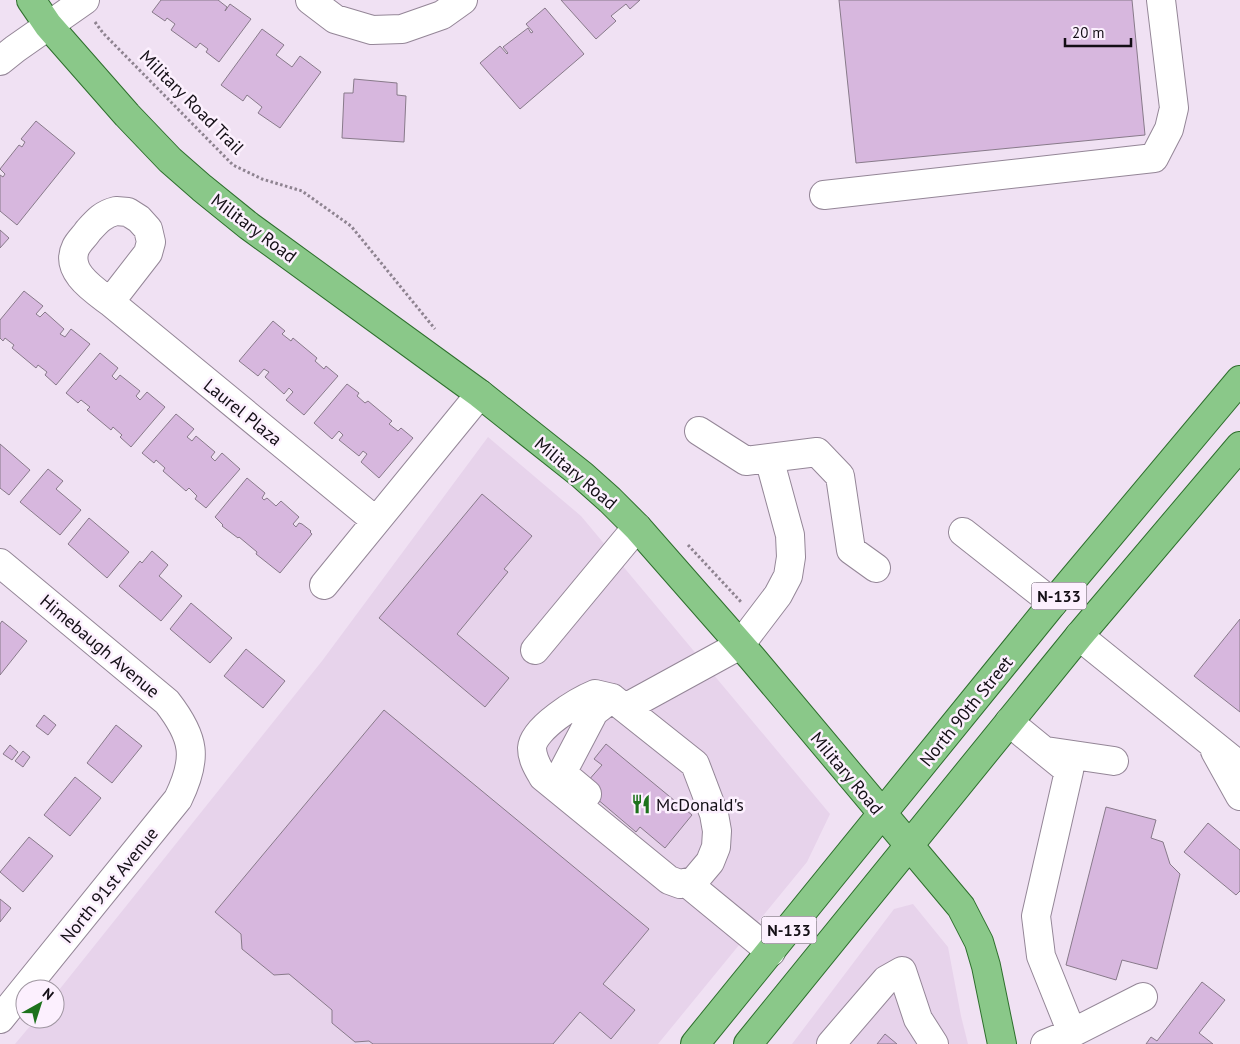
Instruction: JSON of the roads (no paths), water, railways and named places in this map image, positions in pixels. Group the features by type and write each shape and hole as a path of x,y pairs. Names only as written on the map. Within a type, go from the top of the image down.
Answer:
{"main road":[{"name":"Military Road","path":"31,0 48,25 127,115 170,160 202,188 249,226 480,394 582,475 637,527 740,645 961,907 971,924 986,966 1002,1044"},
{"name":"North 90th Street","path":"696,1044 1053,603 1240,380"},
{"name":"N-133","path":"757,1040 909,845 1009,722 1079,636 1240,446"}],"street":[{"path":"310,0 335,19 372,30 402,28 453,7"},
{"path":"824,195 1154,158 1169,130 1174,108 1161,0"},
{"path":"0,61 48,25 83,2"},
{"name":"Laurel Plaza","path":"110,302 376,521"},
{"path":"324,585 480,394"},
{"path":"699,431 746,461 817,452 840,476 852,550 876,568"},
{"path":"678,882 646,844 562,773 610,706 740,645 778,595 788,576 791,557 790,535 769,458"},
{"path":"535,650 637,527"},
{"path":"962,532 1053,603"},
{"name":"Himebaugh Avenue","path":"0,563 160,696 177,715 189,739"},
{"path":"1079,636 1240,766"},
{"path":"678,882 694,881 710,862 716,847 717,831 714,814 695,764 595,694 586,698 554,718 536,738 532,746 536,766 543,777 678,882 771,952"},
{"path":"1009,722 1069,771 1036,916 1042,956 1072,1033"},
{"name":"North 91st Avenue","path":"0,1020 178,799 188,778 190,767 189,739"},
{"path":"1209,741 1240,796"},
{"path":"1045,751 1114,761"},
{"path":"831,1044 886,980 902,971 918,1018 934,1044"},
{"path":"1045,1044 1072,1033 1143,997"}],"place":[{"name":"McDonald's","path":"641,804"}]}
